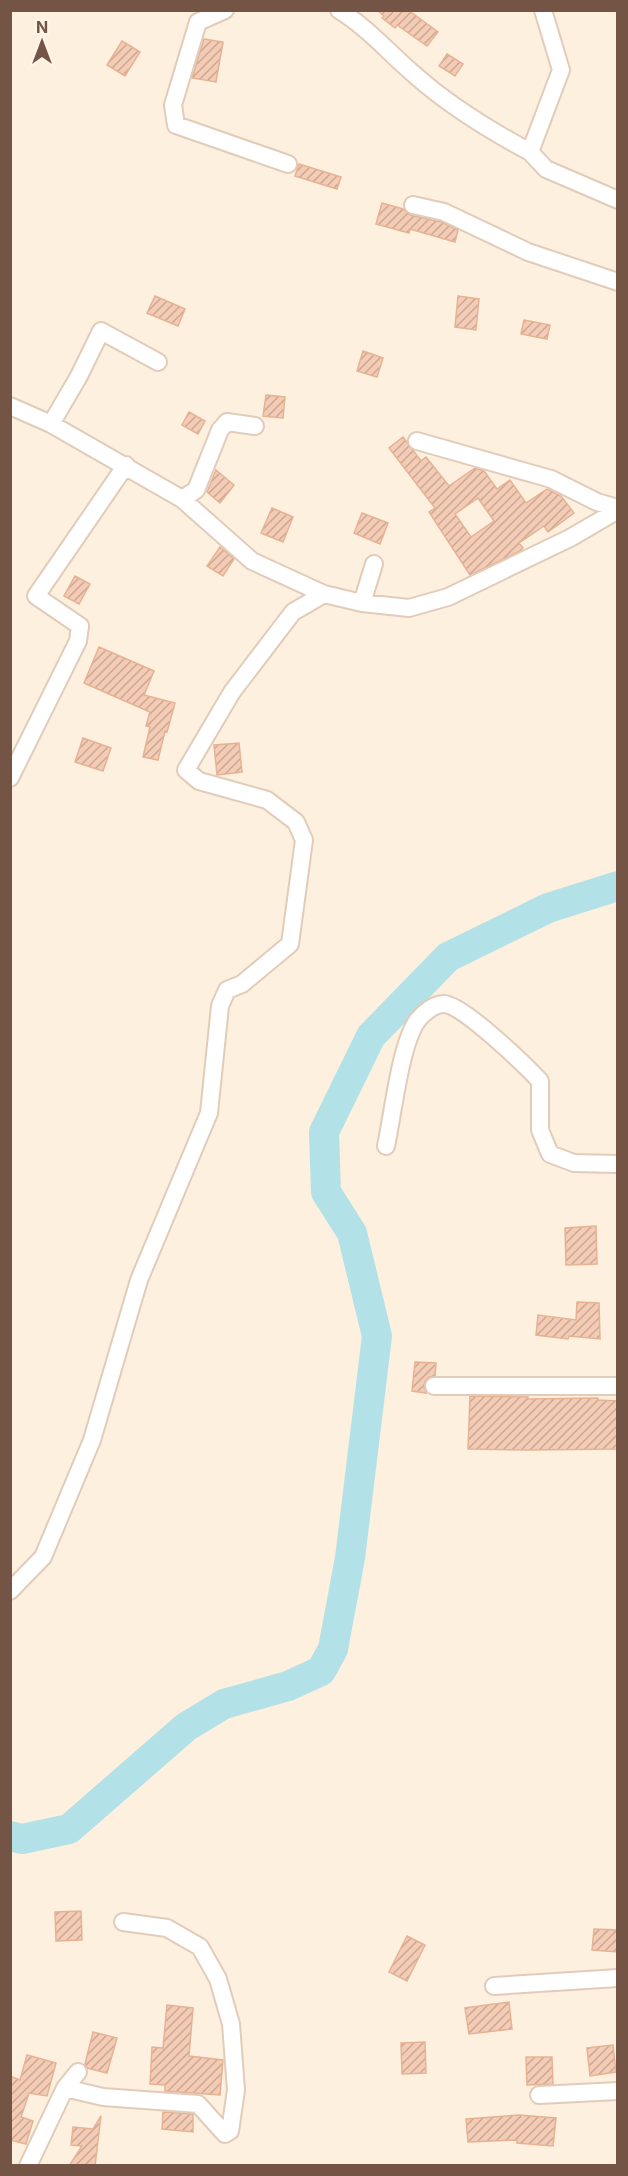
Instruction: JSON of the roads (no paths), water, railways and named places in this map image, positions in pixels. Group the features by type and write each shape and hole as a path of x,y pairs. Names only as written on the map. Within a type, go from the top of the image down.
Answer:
{"street":[{"path":"225,10 198,22 173,105 176,125 288,164"},
{"path":"339,10 356,21 417,77 478,124 530,152 546,169 618,200"},
{"path":"530,152 561,70 543,10"},
{"path":"414,205 444,212 528,252 618,282"},
{"path":"51,423 79,376 100,331 159,362"},
{"path":"10,406 51,423 182,499 252,561 324,594 362,603 409,608 448,597 570,538 618,509"},
{"path":"182,499 196,490 220,430 228,422 255,426"},
{"path":"417,441 551,479 597,502 618,509"},
{"path":"10,778 78,641 80,626 36,596 126,465"},
{"path":"362,603 374,564"},
{"path":"10,1591 43,1557 92,1440 139,1280 209,1113 220,1006 223,998 227,990 242,984 290,944 304,840 296,822 267,800 199,781 186,770 232,692 293,612 324,594"},
{"path":"386,1146 407,1043 418,1020 431,1007 445,1004 463,1011 540,1081 540,1130 550,1154 574,1163 618,1164"},
{"path":"434,1386 618,1386"},
{"path":"65,2088 103,2097 198,2104 225,2133 230,2131 236,2090 232,2035 218,1979 200,1947 192,1942 167,1928 123,1922"},
{"path":"494,1986 618,1978"},
{"path":"28,2166 65,2088 78,2072"},
{"path":"539,2095 618,2091"}],"waterway":[{"path":"10,1836 22,1839 69,1829 186,1727 224,1704 288,1686 321,1671 333,1649 350,1558 377,1336 352,1233 326,1192 324,1132 371,1036 448,957 548,908 618,886"}]}
